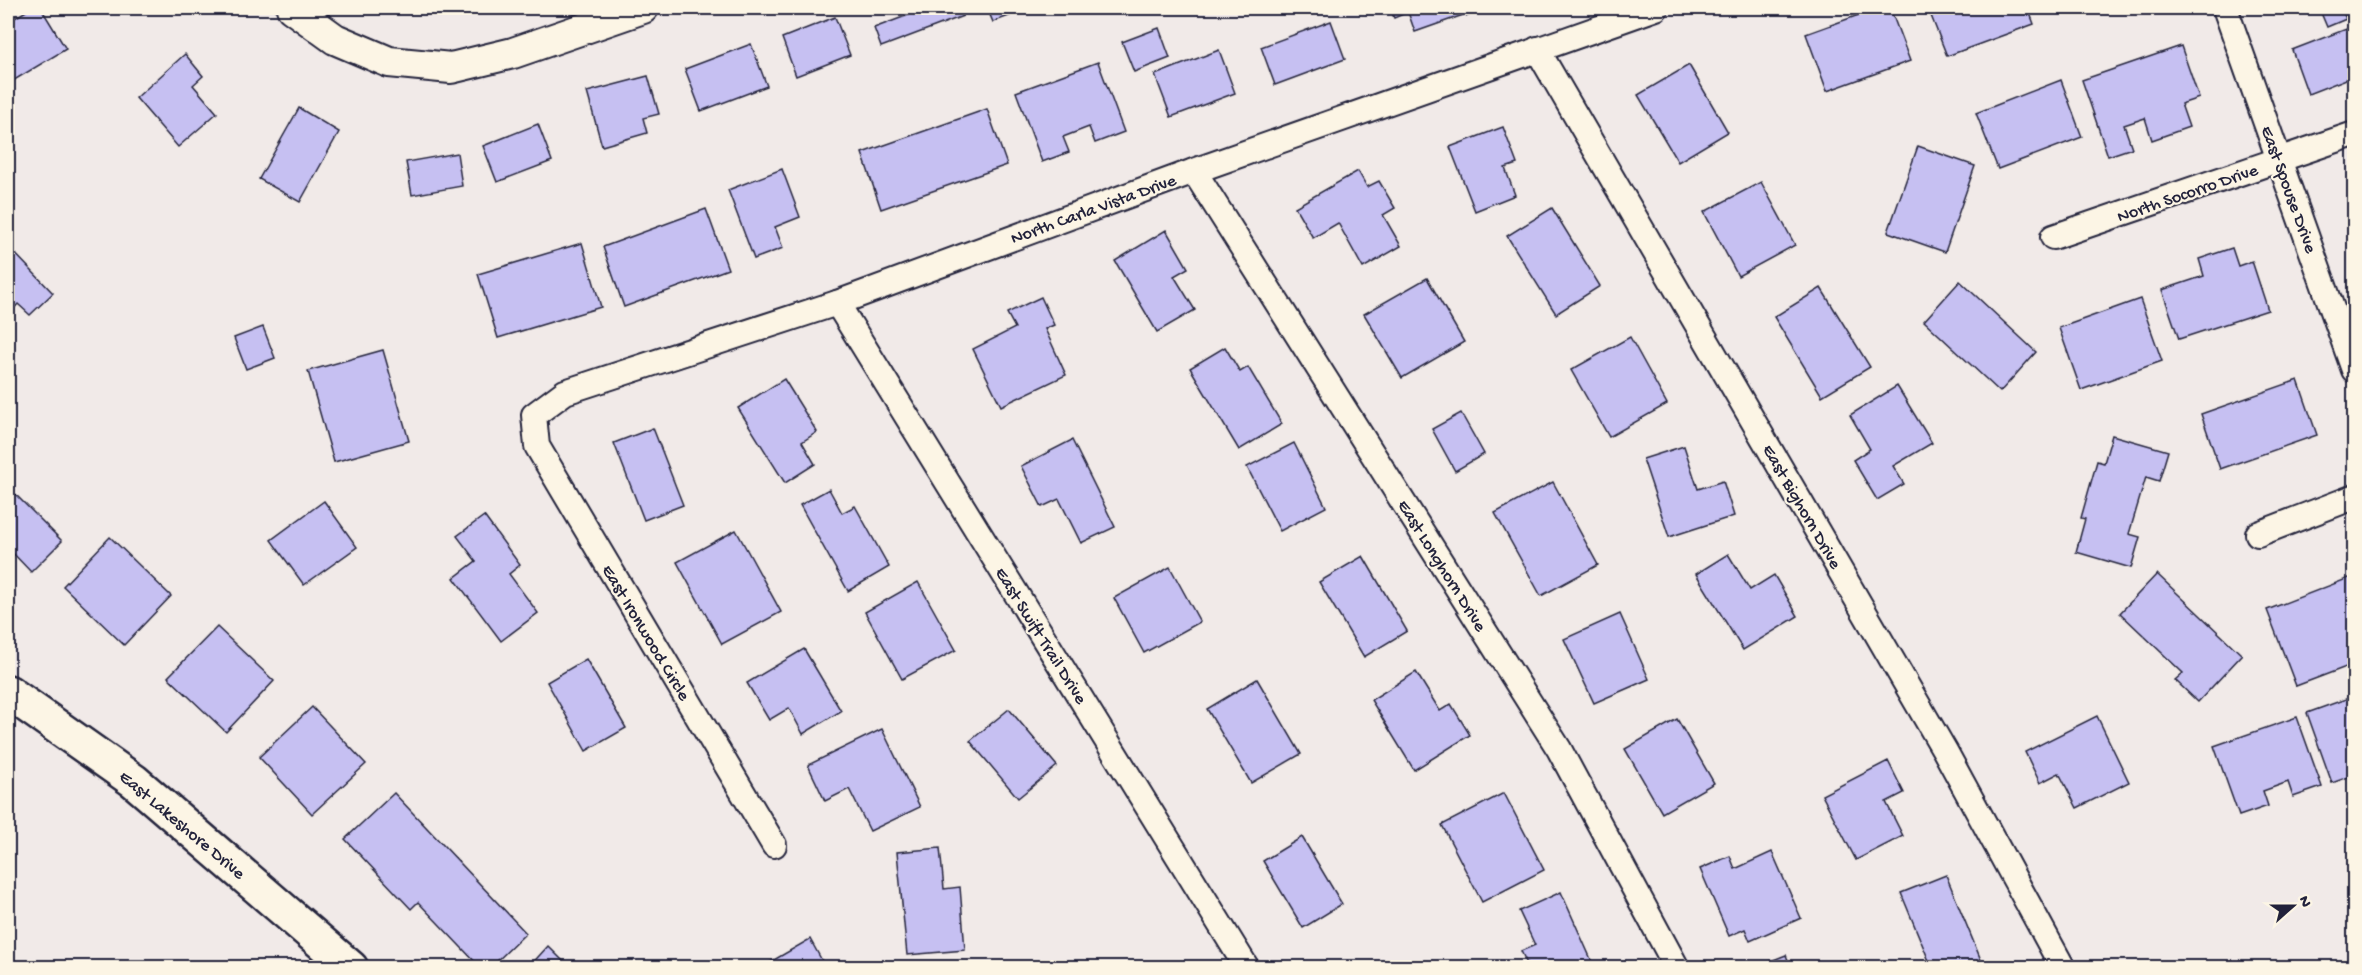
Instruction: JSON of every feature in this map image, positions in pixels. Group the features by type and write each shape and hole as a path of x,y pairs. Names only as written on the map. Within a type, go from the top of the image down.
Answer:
{"main road":[{"name":"East Lakeshore Drive","path":"8,692 134,781 351,968"}],"street":[{"path":"292,8 335,39 389,62 451,68 513,53 643,8"},
{"name":"North Carla Vista Drive","path":"534,415 565,392 837,303 1194,171 1656,8"},
{"name":"East Spouse Drive","path":"2225,8 2355,370"},
{"name":"East Bighorn Drive","path":"1537,49 1945,751 2063,968"},
{"name":"North Socorro Drive","path":"2054,237 2355,134"},
{"name":"East Longhorn Drive","path":"1194,171 1559,748 1677,968"},
{"name":"East Swift Trail Drive","path":"837,303 1247,968"},
{"name":"East Ironwood Circle","path":"534,415 537,446 774,845"},
{"path":"2258,534 2355,497"}],"building":[{"path":"31,8 41,8 66,49 11,82 8,76 8,22"},
{"path":"927,8 960,8 963,16 881,47 874,28"},
{"path":"987,8 1030,8 993,22"},
{"path":"1390,8 1492,8 1467,16 1466,14 1415,32 1408,12 1394,18"},
{"path":"1878,8 1890,8 1910,61 1827,91 1806,34"},
{"path":"1928,8 2028,8 2034,24 1947,56"},
{"path":"2319,8 2341,8 2346,19 2327,27"},
{"path":"835,17 850,55 796,76 782,38"},
{"path":"1331,21 1345,59 1275,85 1261,47"},
{"path":"2354,26 2354,76 2308,94 2292,50"},
{"path":"1159,28 1170,58 1134,72 1122,42"},
{"path":"751,44 767,86 701,111 685,69"},
{"path":"2181,46 2199,98 2181,104 2189,127 2152,140 2145,118 2124,125 2132,148 2108,156 2082,80"},
{"path":"1219,50 1235,93 1171,117 1155,75"},
{"path":"185,54 203,76 193,85 217,113 178,147 136,98"},
{"path":"1098,62 1124,132 1095,143 1089,127 1063,137 1069,152 1042,162 1016,92"},
{"path":"1689,65 1728,132 1678,162 1638,95"},
{"path":"648,76 659,114 643,118 647,133 602,146 587,92"},
{"path":"2061,80 2082,137 1998,169 1976,113"},
{"path":"299,108 339,132 300,202 259,179"},
{"path":"987,109 1007,165 881,209 862,153"},
{"path":"538,124 552,161 497,182 483,146"},
{"path":"1503,127 1517,164 1505,168 1515,195 1475,211 1450,147"},
{"path":"1918,146 1975,166 1945,252 1888,232"},
{"path":"457,153 462,186 412,195 406,162"},
{"path":"782,169 800,217 775,227 783,248 754,259 728,190"},
{"path":"1358,171 1367,187 1379,181 1395,208 1383,215 1401,246 1363,268 1338,223 1313,238 1295,207"},
{"path":"1761,182 1795,245 1738,276 1704,212"},
{"path":"1552,208 1600,286 1556,314 1507,236"},
{"path":"706,209 728,269 624,307 603,247"},
{"path":"1166,230 1188,268 1174,276 1195,310 1157,332 1115,261"},
{"path":"582,243 601,307 498,338 478,274"},
{"path":"8,246 53,293 30,315 18,304 8,315"},
{"path":"2232,248 2238,266 2252,261 2268,310 2179,339 2162,290 2204,276 2199,259"},
{"path":"1427,278 1464,342 1402,378 1364,314"},
{"path":"1960,281 2036,352 2000,392 1924,321"},
{"path":"1821,288 1870,367 1822,396 1774,317"},
{"path":"1041,297 1054,325 1045,329 1066,375 1001,406 973,349 1015,328 1007,313"},
{"path":"2140,299 2162,361 2081,390 2059,328"},
{"path":"263,327 275,358 246,369 234,338"},
{"path":"1630,337 1667,404 1609,437 1571,370"},
{"path":"1225,347 1240,372 1248,367 1282,424 1239,450 1190,368"},
{"path":"383,350 409,441 334,462 308,371"},
{"path":"784,379 817,432 802,442 815,464 785,483 738,408"},
{"path":"2298,380 2317,435 2220,469 2201,414"},
{"path":"1897,386 1932,443 1893,466 1904,484 1877,500 1853,460 1870,449 1850,415"},
{"path":"1461,413 1484,454 1455,471 1432,429"},
{"path":"653,428 683,505 644,520 614,443"},
{"path":"2112,435 2168,451 2159,481 2146,477 2129,534 2140,537 2131,568 2076,552 2085,519 2081,518 2097,461 2104,463"},
{"path":"1072,440 1115,527 1081,543 1059,499 1042,507 1021,466"},
{"path":"1294,443 1326,507 1280,531 1247,467"},
{"path":"1684,446 1698,489 1723,481 1734,516 1669,537 1643,459"},
{"path":"1553,482 1598,565 1541,596 1495,513"},
{"path":"8,487 62,541 31,572 8,548"},
{"path":"829,489 842,513 855,506 889,567 848,591 800,505"},
{"path":"324,501 357,547 304,585 271,540"},
{"path":"484,516 520,565 509,574 538,613 501,641 454,578 476,561 457,536"},
{"path":"736,530 781,612 722,644 677,562"},
{"path":"110,537 171,596 124,645 63,586"},
{"path":"1728,554 1750,590 1774,575 1798,616 1743,650 1696,574"},
{"path":"1363,556 1407,631 1364,657 1319,582"},
{"path":"1170,567 1200,622 1144,653 1114,598"},
{"path":"2157,574 2242,655 2198,702 2175,680 2183,673 2120,613"},
{"path":"2354,576 2354,664 2296,686 2267,610"},
{"path":"918,582 956,650 902,679 865,612"},
{"path":"1620,614 1649,679 1594,703 1564,639"},
{"path":"217,627 274,681 226,732 168,677"},
{"path":"804,649 841,711 803,734 789,708 769,720 747,683"},
{"path":"586,659 626,728 586,751 547,682"},
{"path":"1416,672 1440,711 1451,704 1470,735 1414,770 1371,700"},
{"path":"1257,679 1301,754 1251,783 1207,709"},
{"path":"2354,696 2354,775 2332,783 2307,713"},
{"path":"312,707 366,764 312,814 259,757"},
{"path":"1009,709 1057,766 1018,798 970,741"},
{"path":"2097,716 2129,782 2077,808 2059,773 2040,783 2025,752"},
{"path":"2297,717 2322,787 2293,797 2288,782 2263,791 2268,806 2239,816 2214,746"},
{"path":"1677,719 1714,783 1662,813 1625,749"},
{"path":"882,729 920,807 870,831 849,789 825,801 808,765"},
{"path":"1888,761 1904,793 1886,802 1903,836 1856,860 1822,795"},
{"path":"394,793 526,933 490,968 481,968 418,902 411,909 345,839"},
{"path":"1504,793 1544,870 1482,902 1442,825"},
{"path":"1302,837 1342,904 1303,928 1263,861"},
{"path":"940,848 944,889 960,887 965,950 907,955 897,852"},
{"path":"1772,852 1801,918 1750,941 1745,929 1729,936 1700,869 1730,856 1735,869"},
{"path":"1946,875 1983,965 1977,968 1932,968 1901,893"},
{"path":"1561,892 1594,966 1529,968 1521,951 1535,945 1519,911"},
{"path":"810,939 826,968 760,968"},
{"path":"548,946 570,968 528,968"},
{"path":"1786,955 1791,968 1753,968"}]}
